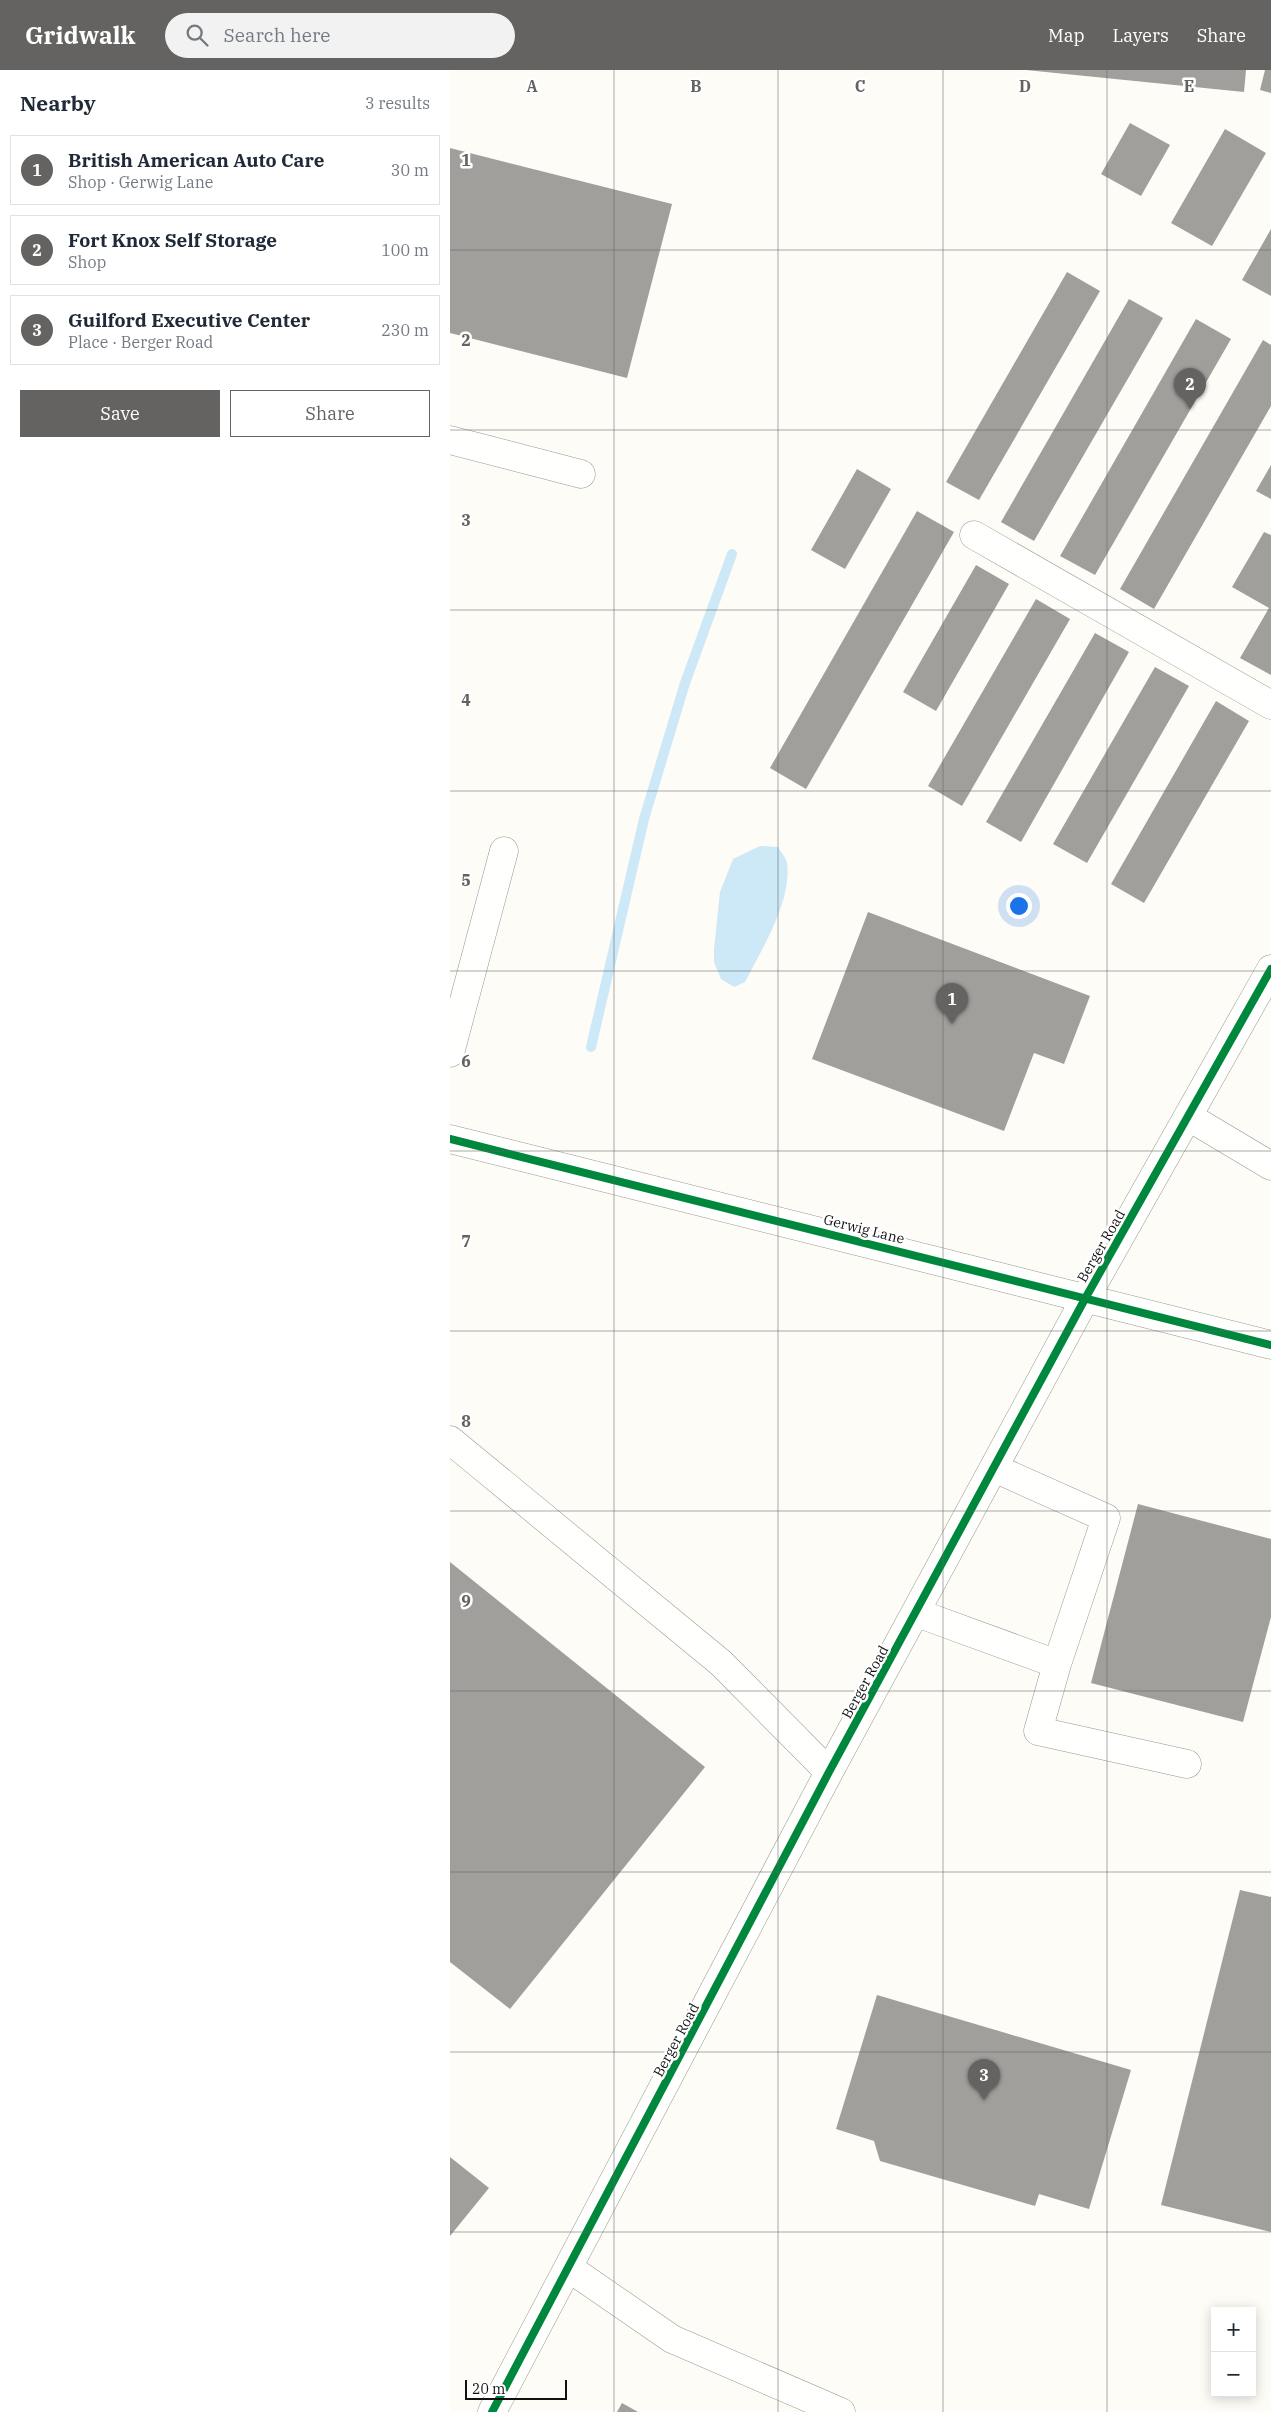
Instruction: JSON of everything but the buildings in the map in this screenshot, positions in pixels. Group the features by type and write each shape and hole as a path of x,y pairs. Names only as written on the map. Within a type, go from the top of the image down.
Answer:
{"street":[{"path":"450,440 581,474"},
{"path":"974,534 1271,704"},
{"path":"450,1053 504,851"},
{"name":"Berger Road","path":"492,2412 829,1772 917,1614 1086,1297 1271,969"},
{"path":"1189,1117 1271,1166"},
{"name":"Gerwig Lane","path":"450,1139 1086,1297 1271,1345"},
{"path":"450,1440 721,1663 829,1772"},
{"path":"994,1468 1106,1518 1056,1664 1038,1731 1187,1764"},
{"path":"917,1614 1056,1664"},
{"path":"569,2268 672,2339 841,2412"}],"water":[{"path":"760,846 778,847 786,859 787,878 785,893 767,940 745,982 734,987 721,979 714,962 720,892 733,859"}],"waterway":[{"path":"591,1047 644,819 685,683 732,554"}],"cycle path":[{"path":"492,2412 829,1772 1086,1297 1271,969"},
{"path":"450,1139 1271,1345"}],"place":[{"name":"Fort Knox Self Storage","path":"1190,409"},
{"name":"British American Auto Care","path":"952,1024"},
{"name":"Guilford Executive Center","path":"984,2100"}]}
